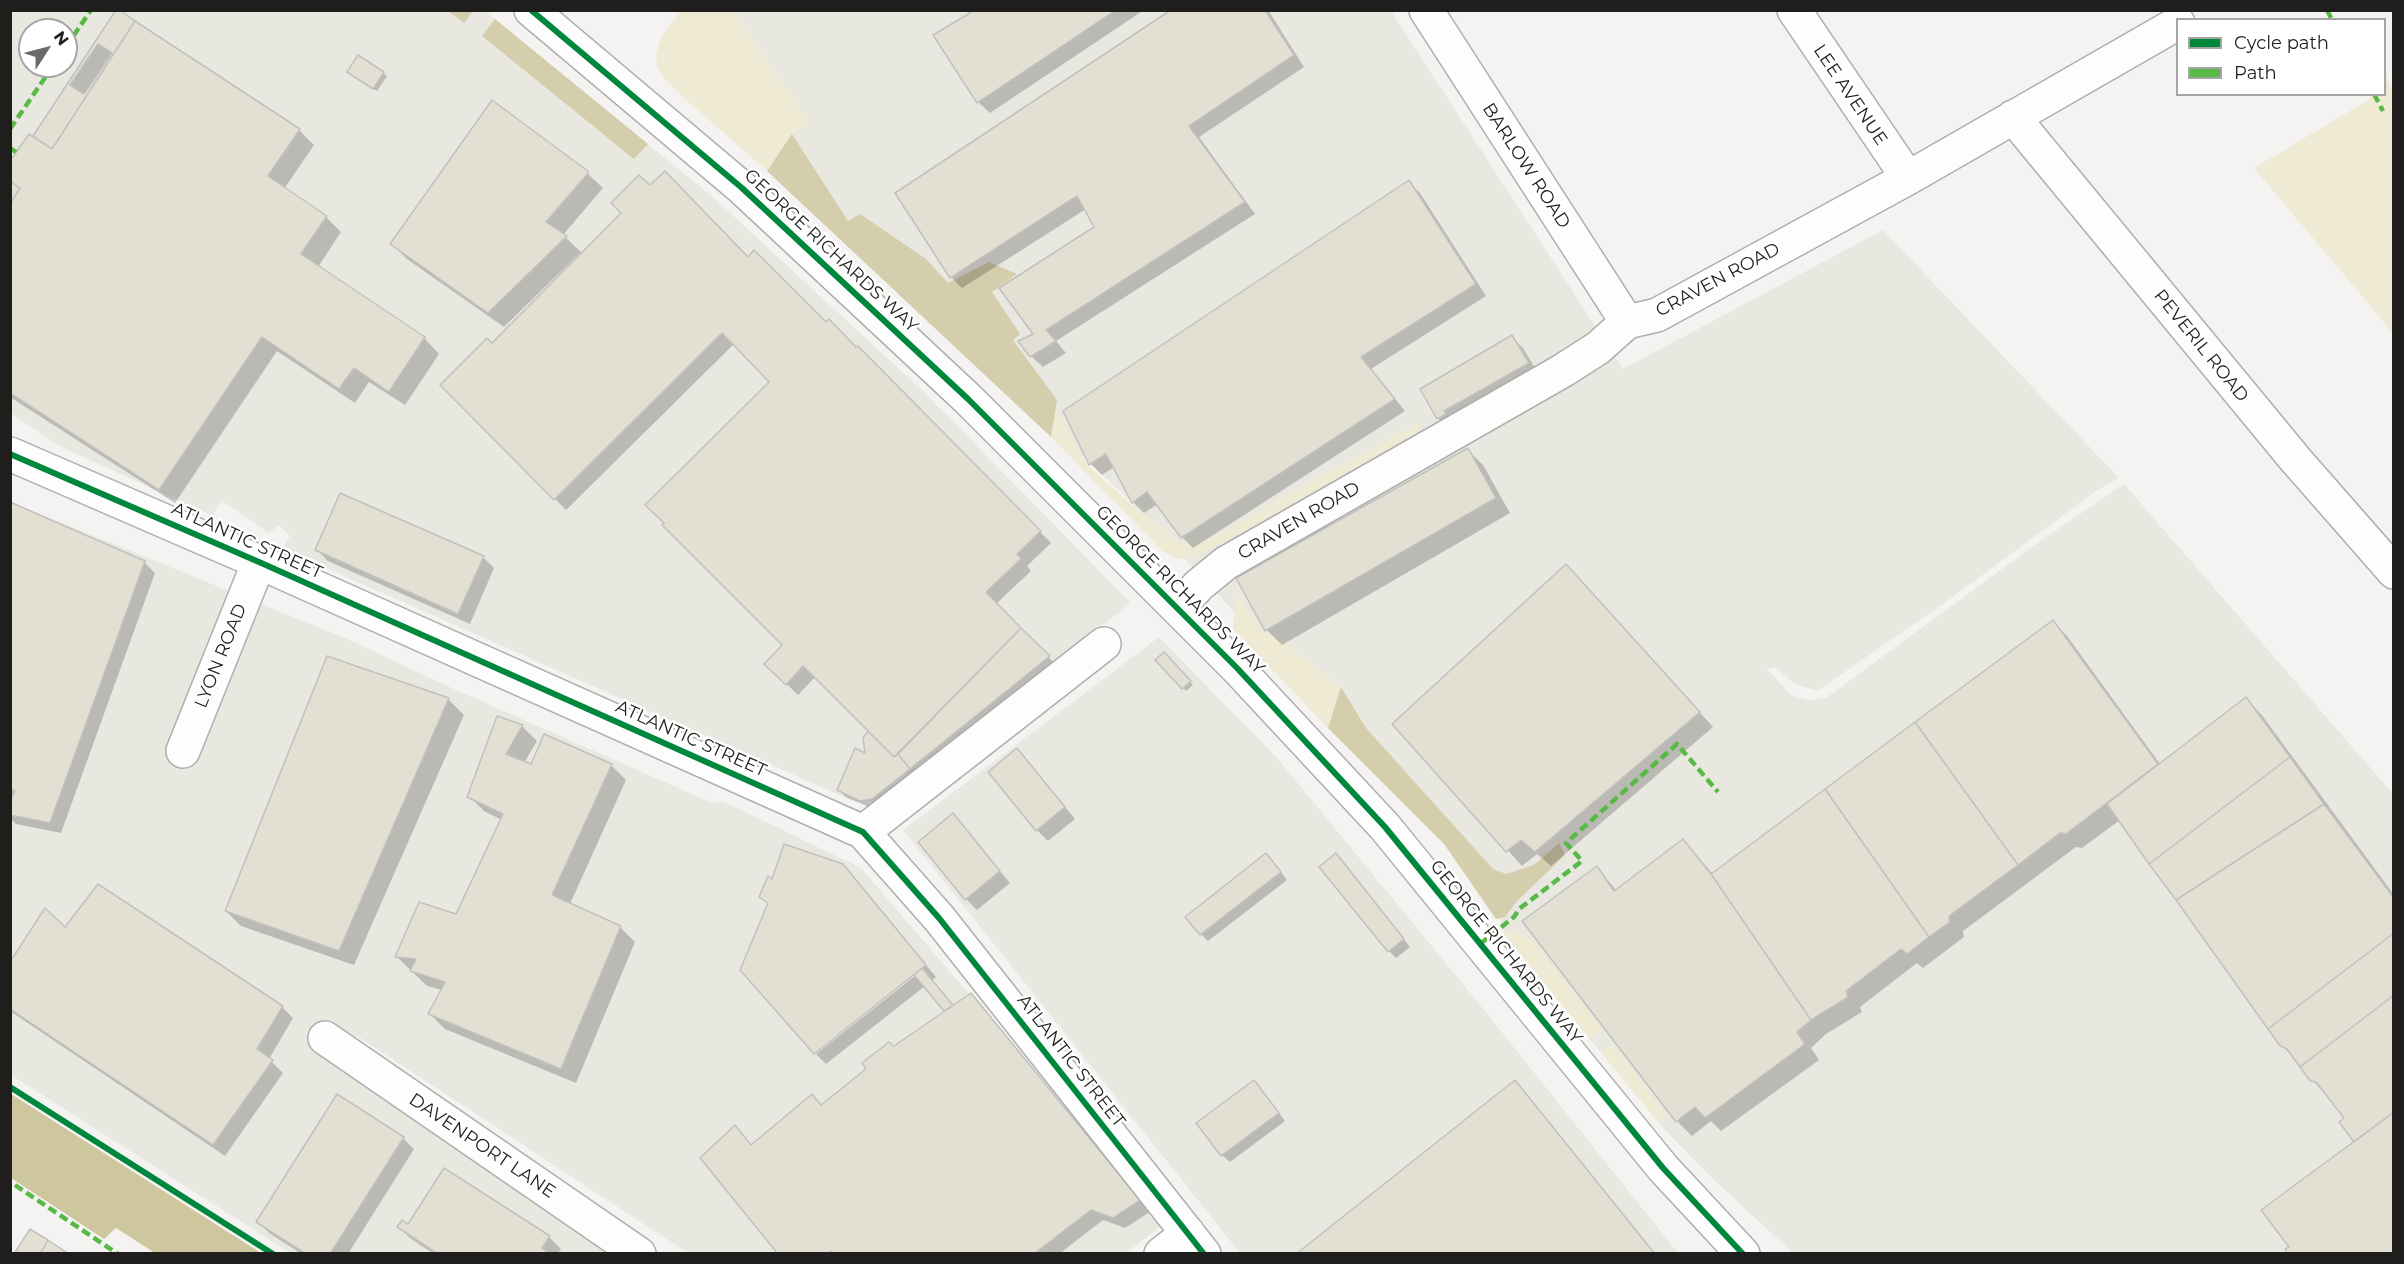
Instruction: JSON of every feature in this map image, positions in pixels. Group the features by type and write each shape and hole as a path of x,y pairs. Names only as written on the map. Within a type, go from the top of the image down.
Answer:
{"street":[{"name":"GEORGE RICHARDS WAY","path":"531,10 751,196 968,399 1178,608 1278,711 1384,827 1663,1168 1743,1254"},
{"name":"BARLOW ROAD","path":"1426,10 1627,322"},
{"name":"LEE AVENUE","path":"1794,10 1908,178"},
{"name":"CRAVEN ROAD","path":"1178,608 1199,585 1226,563 1562,371 1598,348 1627,322 1657,315 1908,178 2176,23"},
{"name":"PEVERIL ROAD","path":"2013,117 2295,459 2394,572"},
{"name":"ATLANTIC STREET","path":"10,454 259,562 863,832 939,918 1196,1243"},
{"name":"LYON ROAD","path":"183,751 259,562"},
{"path":"863,832 1104,644"},
{"name":"DAVENPORT LANE","path":"325,1038 639,1254"},
{"path":"1161,1254 1196,1243"}],"shaded area":[{"path":"10,11 485,11 714,198 924,392 1131,603 876,801 855,802 292,553 283,548 290,536 279,525 269,533 221,500 213,516 57,445 11,413"},
{"path":"448,11 473,11 464,23"},
{"path":"681,11 1391,11 1623,369 1883,230 2119,478 2096,491 1946,602 1817,691 1793,683 1775,667 1767,669 1791,695 1807,700 1826,698 2036,544 2124,484 2393,794 2393,1253 1793,1253 1714,1180 1664,1129 1504,934 1492,886 1132,503 681,74"},
{"path":"681,11 733,11 810,123 792,134 767,171 684,98 663,77 657,67 656,54 662,36"},
{"path":"495,19 648,144 634,159 482,36"},
{"path":"2386,74 2394,97 2393,333 2254,168 2370,99 2371,96 2386,96"},
{"path":"792,134 848,221 860,214 926,259 948,283 989,262 1017,274 992,292 1020,334 1013,340 1057,400 1051,437 767,171"},
{"path":"1056,409 1087,465 1179,542 1191,544 1210,538 1418,423 1422,429 1231,539 1194,557 1179,559 1163,552 1051,437"},
{"path":"10,502 345,638 454,689 712,803 723,801 861,868 1031,1066 1160,1227 1126,1253 688,1253 357,1036 337,1063 618,1253 290,1253 11,1075"},
{"path":"1236,594 1263,633 1278,638 1341,687 1328,728 1233,629"},
{"path":"1159,637 1278,759 1476,1000 1678,1253 1240,1253 903,830"},
{"path":"1341,687 1366,728 1493,869 1506,874 1534,865 1559,843 1565,855 1516,902 1505,917 1496,919 1444,844 1328,728"},
{"path":"1512,931 1532,939 1602,1030 1590,1039 1505,935"},
{"path":"1608,1046 1615,1047 1665,1114 1664,1120 1657,1121 1601,1052"},
{"path":"11,1094 261,1253 155,1253 116,1228 104,1239 11,1178"}],"building":[{"path":"116,10 120,10 135,21 52,149 33,136 71,78 78,78 78,68"},
{"path":"968,10 1116,10 977,103 933,35 970,13"},
{"path":"1171,10 1265,10 1294,55 1189,126 1245,202 1046,330 1056,341 1030,357 1018,341 1033,334 999,288 1094,227 1077,196 950,278 895,193"},
{"path":"135,21 300,129 268,176 327,216 301,254 425,337 389,392 354,368 339,389 262,337 159,490 10,393 10,204 20,188 10,181 10,161 29,134 52,149"},
{"path":"98,44 112,53 84,94 70,85 75,78 78,78 78,73"},
{"path":"358,55 384,72 373,89 347,72"},
{"path":"492,100 589,172 546,222 567,236 488,313 390,244"},
{"path":"665,171 748,257 754,250 826,322 829,319 856,347 858,346 1041,531 1017,554 1021,559 986,592 1021,628 894,757 803,666 786,685 764,664 782,645 662,525 664,523 645,505 769,382 722,333 554,500 440,385 487,338 492,343 621,213 611,203 639,175 650,185"},
{"path":"1409,180 1476,284 1361,357 1395,399 1181,538 1147,492 1132,503 1106,454 1089,465 1063,411"},
{"path":"10,181 20,188 10,204"},
{"path":"1512,335 1529,363 1444,411 1446,414 1437,419 1420,389"},
{"path":"1468,448 1496,498 1265,631 1236,578"},
{"path":"340,493 484,556 458,614 315,550"},
{"path":"10,502 145,561 50,823 10,815 10,800 15,791 10,789"},
{"path":"1566,564 1700,712 1535,852 1521,840 1506,852 1392,724"},
{"path":"2053,620 2158,764 2066,834 2060,833 2018,865 1915,722"},
{"path":"1021,628 1050,656 910,769 898,754"},
{"path":"1164,652 1191,681 1182,689 1155,660"},
{"path":"327,656 449,698 339,951 225,911"},
{"path":"2246,697 2290,757 2149,864 2107,804"},
{"path":"497,716 523,725 506,754 531,764 544,734 612,764 552,895 621,926 561,1069 428,1014 445,982 410,971 416,959 395,957 419,902 456,914 503,814 467,797"},
{"path":"1915,722 2018,865 1949,916 1950,922 1929,937 1825,789"},
{"path":"868,731 894,757 898,754 910,769 872,799 860,801 837,790 855,748 865,753 863,738"},
{"path":"1017,748 1065,807 1036,831 988,772"},
{"path":"2290,757 2324,804 2176,900 2149,864"},
{"path":"1825,789 1929,937 1907,954 1901,949 1846,991 1848,997 1811,1020 1711,874"},
{"path":"2324,804 2394,898 2394,933 2268,1029 2176,900"},
{"path":"953,813 1000,871 965,900 918,842"},
{"path":"1683,839 1711,874 1811,1020 1797,1032 1805,1044 1705,1118 1695,1107 1676,1122 1522,921 1597,866 1614,891"},
{"path":"784,844 843,864 926,965 814,1054 740,970 768,903 759,897 768,876 772,879"},
{"path":"1266,853 1281,872 1200,935 1185,917"},
{"path":"1336,853 1404,939 1388,952 1319,867"},
{"path":"98,884 283,1006 257,1049 273,1060 213,1145 10,1009 10,962 45,908 65,927"},
{"path":"2394,933 2394,995 2300,1067 2268,1029"},
{"path":"922,968 953,1005 944,1011 914,975"},
{"path":"971,993 1140,1200 1113,1218 1091,1210 1034,1254 833,1254 831,1251 827,1254 778,1254 700,1158 735,1125 751,1145 812,1094 821,1105 866,1069 862,1063 889,1042 894,1046"},
{"path":"2394,995 2394,1112 2354,1142 2339,1122 2344,1118 2316,1082 2310,1081 2300,1067"},
{"path":"1254,1080 1279,1113 1221,1156 1196,1123"},
{"path":"1515,1080 1655,1254 1296,1254"},
{"path":"337,1094 404,1137 330,1254 306,1254 256,1222"},
{"path":"2394,1112 2394,1254 2288,1254 2285,1249 2289,1247 2261,1210"},
{"path":"444,1168 550,1236 542,1248 550,1254 438,1254 397,1227 402,1220 408,1224"},
{"path":"30,1229 48,1240 40,1254 14,1254"},
{"path":"48,1240 69,1254 40,1254"}],"marked path":[{"path":"78,29 91,10"},
{"path":"2327,10 2331,18"},
{"path":"10,129 45,78"},
{"path":"2375,96 2383,111"},
{"path":"10,148 16,152"},
{"path":"1480,944 1514,917 1519,909 1582,861 1566,843 1677,744 1718,792"},
{"path":"15,1185 118,1254"}],"cycle path":[{"path":"531,10 742,188 968,399 1237,668 1385,827 1663,1168 1743,1254"},
{"path":"10,454 259,562 863,832 939,918 1204,1254"},
{"path":"10,1087 273,1254"}]}
